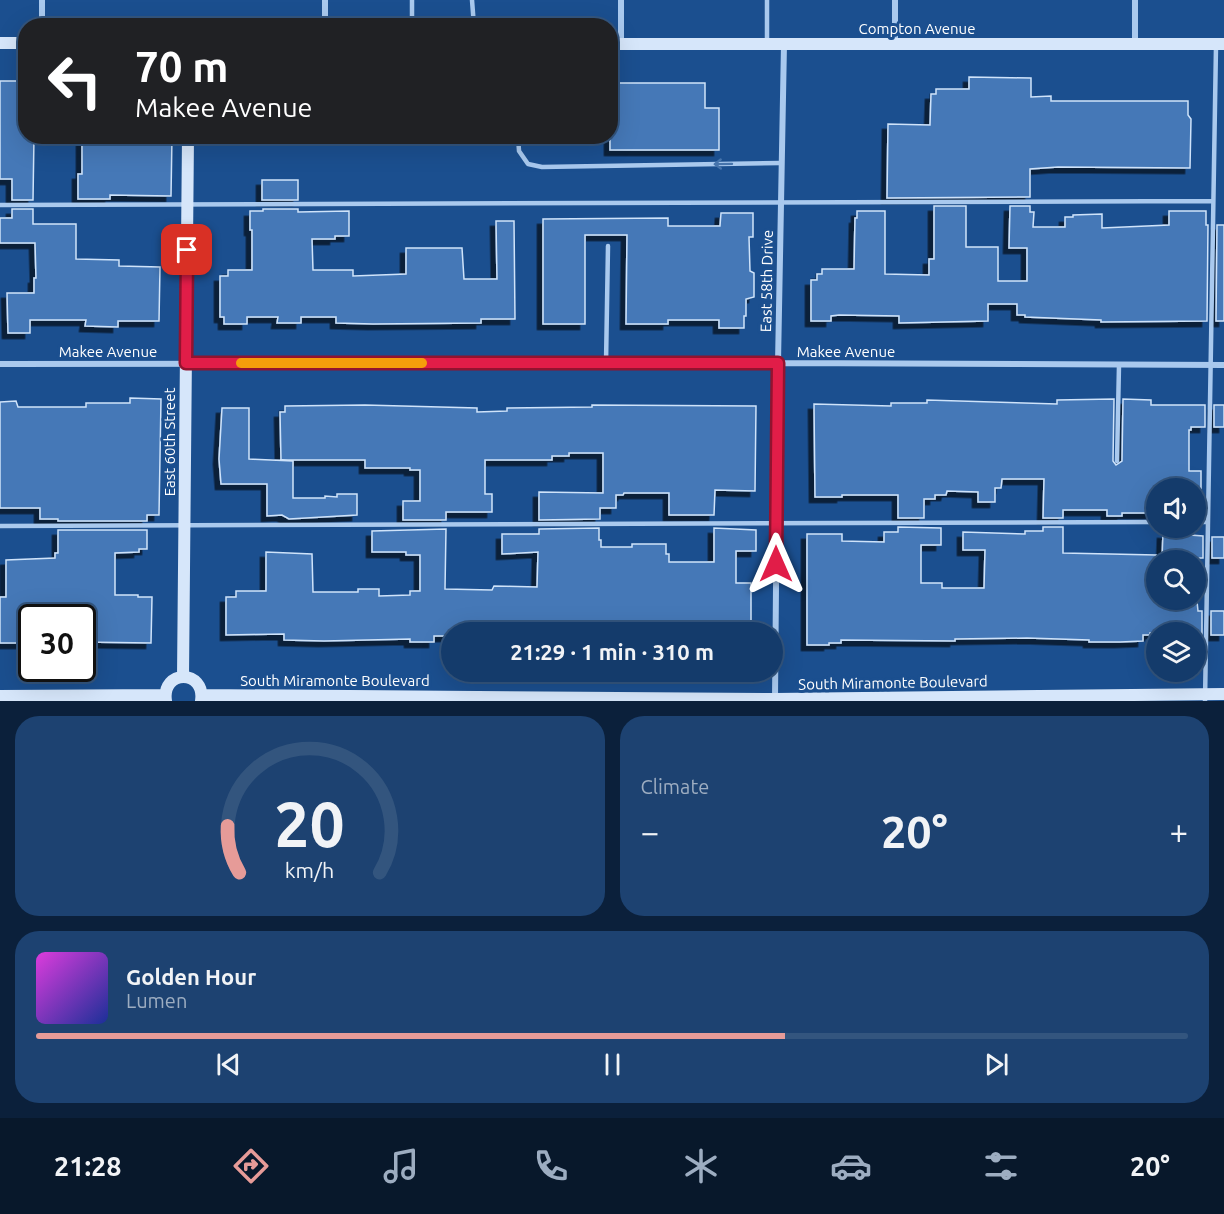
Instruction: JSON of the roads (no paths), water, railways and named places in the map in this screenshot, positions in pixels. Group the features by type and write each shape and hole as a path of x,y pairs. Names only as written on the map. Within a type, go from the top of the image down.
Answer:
{"street":[{"path":"42,0 42,18"},
{"path":"325,0 325,18"},
{"path":"618,26 621,0"},
{"path":"895,0 895,44"},
{"path":"1135,0 1135,44"},
{"path":"0,43 18,43"},
{"name":"Compton Avenue","path":"618,44 1220,44"},
{"name":"East 58th Drive","path":"775,699 784,44"},
{"name":"East 60th Street","path":"183,677 188,144"},
{"name":"Makee Avenue","path":"0,364 1224,365"},
{"path":"0,696 166,698 168,685 173,680 183,677 194,680 198,684 201,698"},
{"name":"South Miramonte Boulevard","path":"201,698 883,700 1204,698 1224,694"}],"lane":[{"path":"412,0 412,18"},
{"path":"472,0 473,18"},
{"path":"767,0 767,44"},
{"path":"1204,698 1214,201 1220,44"},
{"path":"519,144 519,151 528,164 542,167 781,163"},
{"path":"0,205 1214,201"},
{"path":"606,364 608,246"},
{"path":"1117,461 1119,365"},
{"path":"0,526 1146,522"}]}
